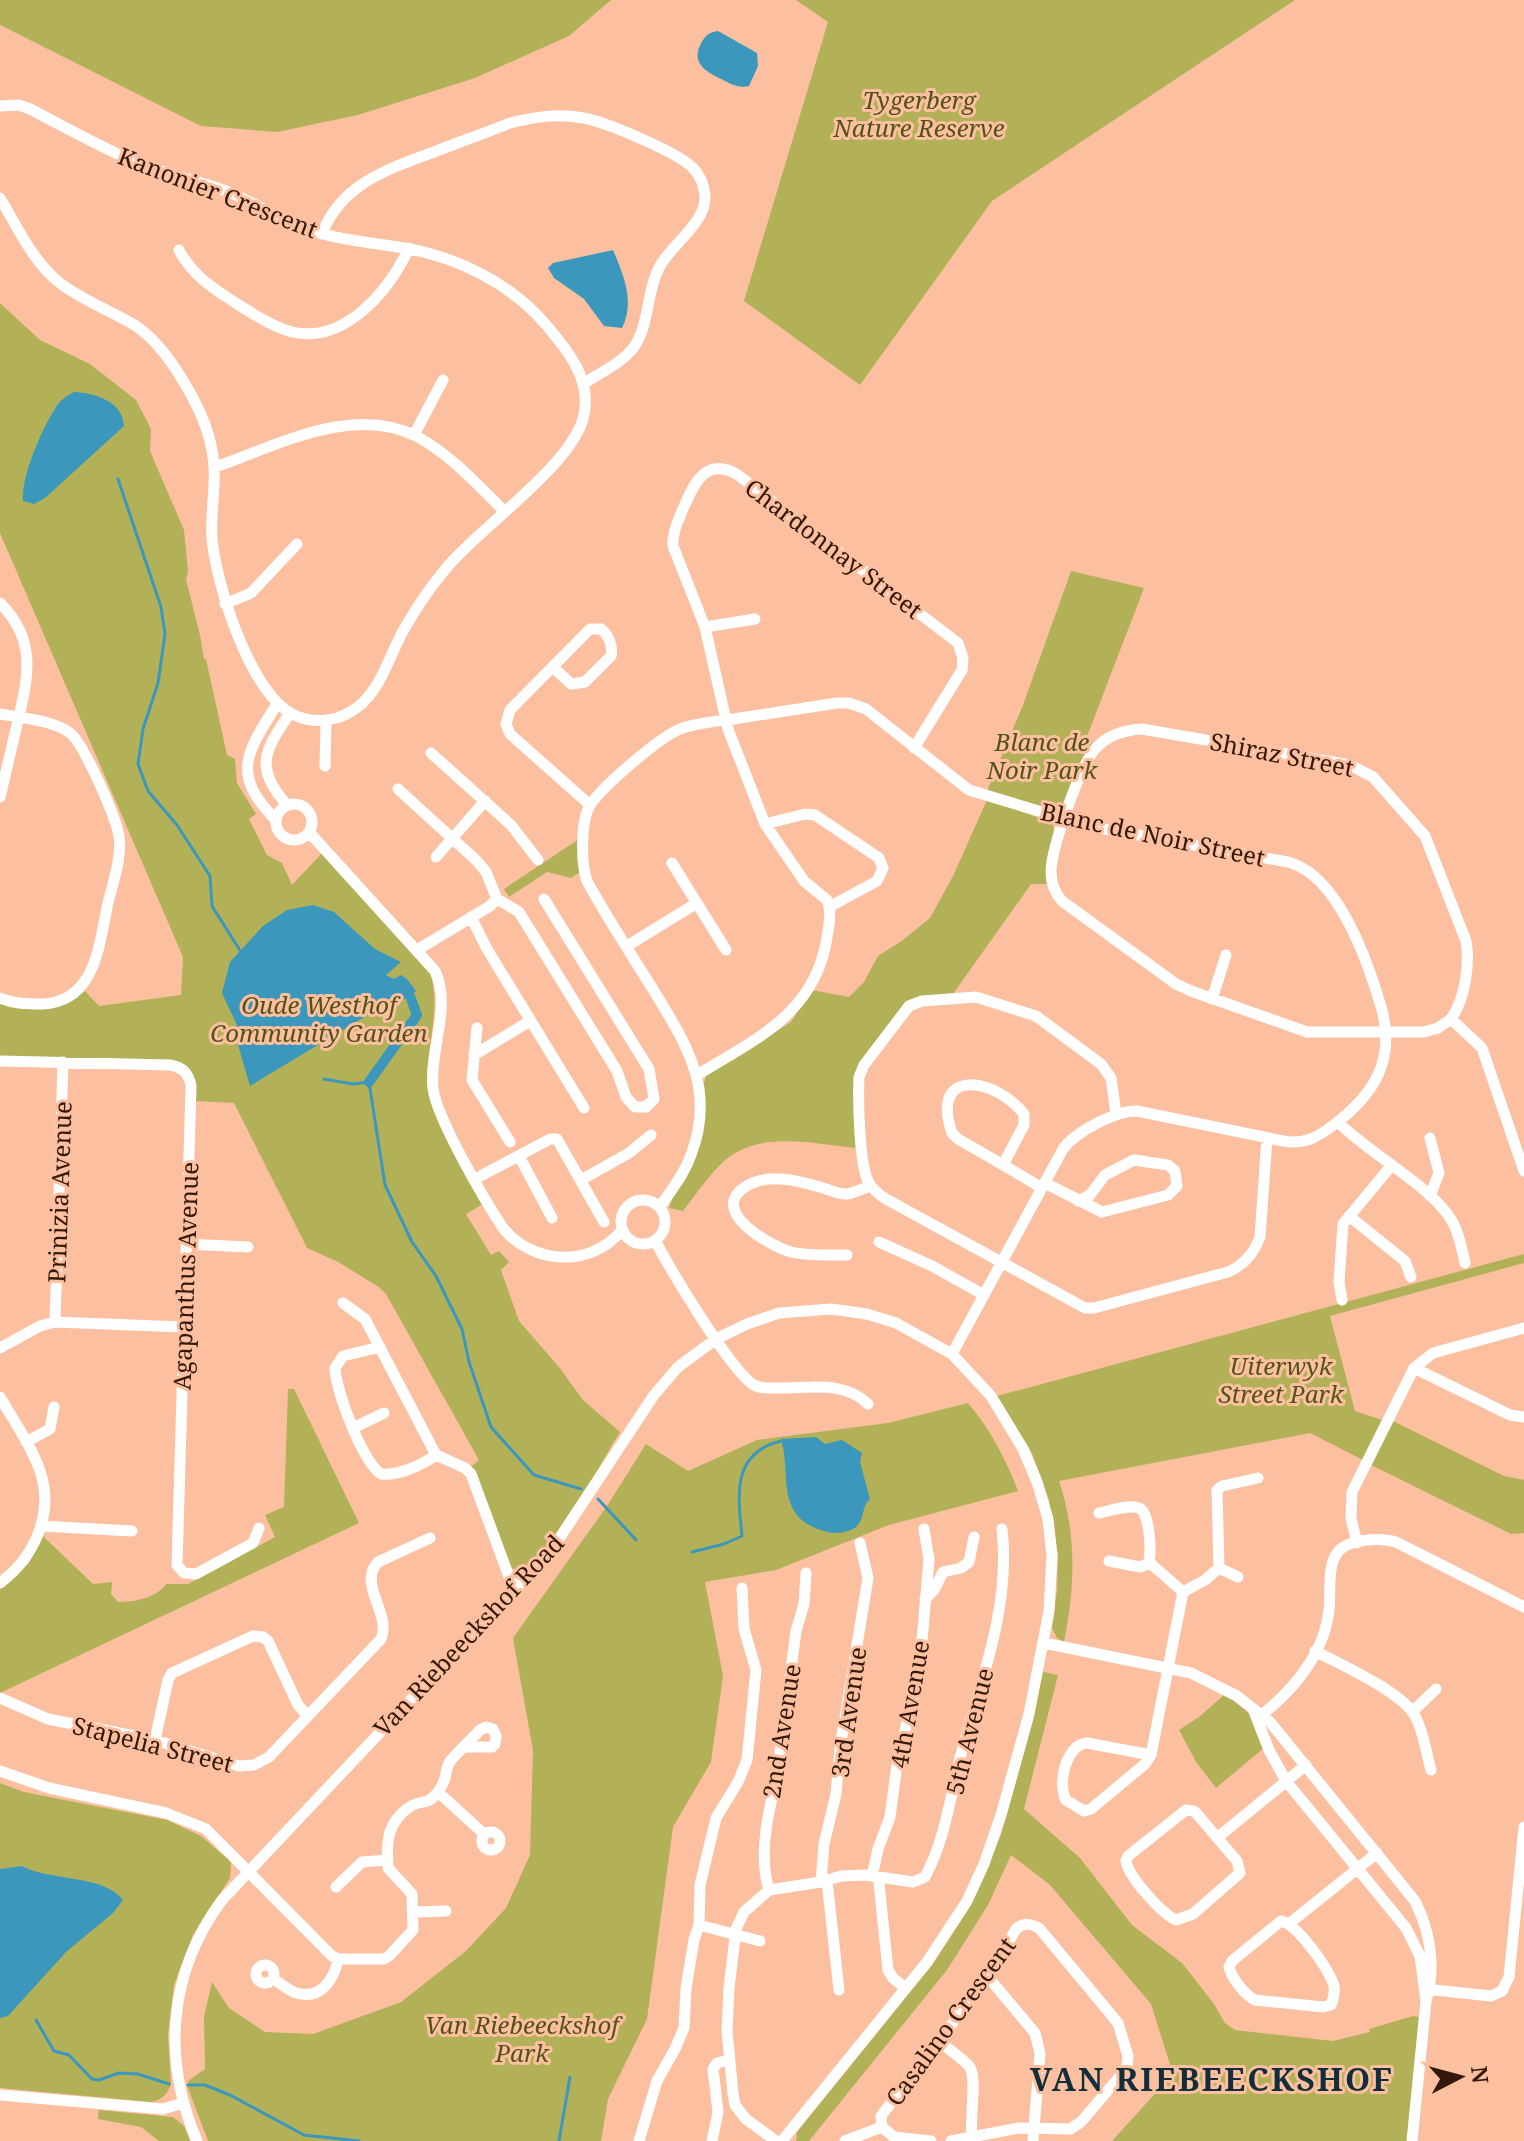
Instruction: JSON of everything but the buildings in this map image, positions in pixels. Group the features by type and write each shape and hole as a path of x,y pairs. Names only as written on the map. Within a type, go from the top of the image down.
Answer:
{"street":[{"name":"Kanonier Crescent","path":"0,106 19,105 30,109 129,159 233,194 289,222 322,234 409,248 468,267 523,302 562,345 585,383"},
{"path":"0,198 35,256 49,273 64,287 133,324 158,345 180,376 206,428 215,467 212,541 225,604 249,662 277,704 305,719 326,721 346,715 369,696 424,597 460,553 557,460 578,433 586,403 585,383 620,361 636,345 649,292 660,266 703,208 705,196 699,176 678,157 606,124 585,118 533,117 376,174 351,190 326,221 322,234"},
{"path":"179,250 187,266 219,293 277,327 306,334 335,329 361,312 391,280 409,248"},
{"path":"414,435 443,380"},
{"path":"215,467 325,428 343,424 383,426 414,435 461,469 505,512"},
{"name":"Chardonnay Street","path":"829,907 827,900 804,881 765,824 726,720 705,627 673,546 672,537 695,482 707,472 724,469 738,475 958,643 963,653 962,670 914,748"},
{"path":"225,604 251,593 297,544"},
{"path":"0,603 18,627 27,655 27,675 0,797"},
{"path":"705,627 755,619"},
{"path":"554,668 571,684 585,682 611,656 606,633 601,629 590,629 510,710 506,724 510,734 590,805 585,822 584,875 684,1040 697,1075 700,1109 695,1143 681,1176 660,1207"},
{"name":"Blanc de Noir Street","path":"590,805 667,736 688,727 849,703 866,709 969,790 1065,819 1302,867 1345,914 1379,1001 1384,1032 1383,1062 1363,1101 1338,1122 1307,1141 1290,1142 1145,1112 1116,1114"},
{"path":"276,820 264,808 248,778 247,761 256,737 277,704"},
{"path":"287,805 271,784 265,762 268,747 290,713"},
{"path":"0,714 58,727 77,740 117,826 119,848 94,963 85,983 70,997 57,1002 20,1004 0,998"},
{"path":"325,766 326,721"},
{"name":"Shiraz Street","path":"1384,1032 1307,1032 1212,999 1176,984 1067,905 1058,896 1051,871 1065,819 1089,757 1107,739 1133,729 1350,765 1365,771 1425,836 1466,941 1468,957 1461,1001 1447,1022"},
{"path":"431,753 511,825 538,860"},
{"path":"398,789 481,865 497,899 519,912 617,1071 628,1101 638,1108 649,1106 655,1093 649,1069 544,899"},
{"path":"436,857 485,801"},
{"path":"287,805 301,805 308,810 312,824 309,832 299,839 287,839 278,831 276,820 279,810 287,805"},
{"path":"697,1075 770,1030 796,1009 823,958 830,920 829,907 877,881 883,868 879,858 815,815 805,814 765,824"},
{"path":"309,832 435,971 441,988 433,1070 434,1095 441,1115 507,1234 538,1253 566,1258 585,1255 616,1238 622,1230 622,1214 634,1202 645,1200 660,1207 665,1222 662,1233 655,1240 636,1243 622,1230"},
{"path":"672,863 726,950"},
{"path":"417,950 497,899"},
{"path":"627,946 697,903"},
{"path":"471,917 487,949 584,1108"},
{"path":"1212,999 1226,955"},
{"path":"952,1354 984,1295 1001,1263 1043,1185 1071,1140 1116,1114 1111,1078 1104,1066 1036,1016 976,997 922,1001 904,1011 860,1073 863,1164 871,1186 886,1199 1001,1263 1077,1305 1089,1309 1234,1270 1250,1257 1260,1237 1267,1138"},
{"path":"474,1055 530,1021"},
{"path":"1384,1032 1424,1032 1447,1022 1482,1048 1524,1171"},
{"path":"477,1028 473,1083 510,1142"},
{"name":"Agapanthus Avenue","path":"0,1061 170,1065 187,1074 191,1086 177,1565 184,1573 196,1574 253,1543 259,1528"},
{"name":"Prinizia Avenue","path":"55,1322 63,1062"},
{"path":"1003,1165 1024,1125 1024,1114 992,1089 972,1083 959,1087 952,1093 949,1104 952,1133 1003,1165 1043,1185 1102,1212 1168,1195 1177,1186 1175,1171 1168,1165 1134,1160 1105,1175 1087,1197 1078,1201"},
{"path":"1338,1122 1430,1196 1454,1224 1465,1263"},
{"path":"581,1180 629,1153 651,1135"},
{"path":"1430,1138 1439,1173 1430,1196"},
{"path":"475,1179 550,1139 557,1139 604,1222"},
{"path":"519,1156 552,1218"},
{"path":"1342,1300 1339,1282 1342,1228 1391,1166"},
{"path":"847,1255 798,1253 776,1247 745,1226 734,1211 734,1202 738,1193 759,1180 803,1182 845,1195 871,1186"},
{"path":"1349,1216 1405,1261 1411,1277"},
{"path":"655,1240 716,1339 750,1383 756,1386 839,1388 850,1391 868,1404"},
{"path":"879,1242 932,1266 984,1295"},
{"path":"186,1244 248,1247"},
{"path":"343,1303 363,1316 436,1455 465,1468 471,1474 514,1590"},
{"name":"Van Riebeeckshof Road","path":"197,2141 183,2103 174,2051 175,2017 181,1981 192,1951 222,1900 551,1551 654,1395 678,1367 716,1339 747,1324 779,1313 831,1309 867,1314 896,1323 952,1354 991,1396 1031,1466 1051,1538 1053,1574 1044,1643 1029,1714 984,1864 967,1901 946,1936 779,2141"},
{"path":"0,1348 40,1326 55,1322 183,1327"},
{"path":"1357,1543 1351,1518 1352,1492 1414,1368 1433,1353 1524,1328"},
{"path":"380,1347 346,1354 336,1364 335,1374 344,1408 353,1428 373,1466 381,1474 391,1475 436,1455"},
{"path":"1414,1368 1510,1415 1524,1417"},
{"path":"0,1397 37,1462 45,1499 41,1526 27,1557 0,1583"},
{"path":"26,1442 50,1429 54,1407"},
{"path":"353,1428 384,1413"},
{"path":"1219,1568 1217,1490 1222,1486 1258,1478"},
{"path":"1099,1513 1134,1507 1142,1510 1146,1516 1149,1562 1183,1592"},
{"path":"41,1526 132,1531"},
{"name":"4th Avenue","path":"876,1879 878,1849 890,1817 898,1757 919,1676 929,1559 924,1529"},
{"name":"5th Avenue","path":"876,1879 913,1882 921,1879 928,1871 941,1840 1002,1606 1005,1566 1002,1529"},
{"path":"924,1600 934,1590 943,1572 961,1568 969,1562 974,1537"},
{"name":"Stapelia Street","path":"0,1698 48,1719 155,1740 249,1766 269,1757 381,1639 384,1625 373,1594 372,1572 378,1562 430,1538"},
{"path":"1258,1713 1295,1685 1315,1651 1329,1615 1334,1558 1345,1546 1382,1539 1396,1542 1524,1607"},
{"name":"3rd Avenue","path":"839,1990 824,1882 824,1844 836,1794 840,1748 868,1578 860,1543"},
{"path":"1109,1561 1140,1567 1149,1562"},
{"path":"1219,1568 1238,1577"},
{"path":"1151,1755 1078,1744 1071,1752 1062,1786 1064,1797 1079,1810 1088,1811 1145,1764 1151,1755 1183,1592 1219,1568"},
{"name":"2nd Avenue","path":"769,1890 766,1842 769,1807 776,1783 796,1631 804,1604 806,1573"},
{"path":"639,2141 657,2081 684,2028 686,1988 699,1925 700,1885 716,1818 738,1782 747,1760 756,1670 744,1629 742,1588"},
{"path":"155,1740 172,1673 253,1636 268,1641 298,1705 307,1715"},
{"path":"1044,1643 1168,1666 1206,1678 1258,1713 1306,1765 1409,1892 1425,1924 1431,1954 1412,2141"},
{"path":"1315,1651 1383,1688 1413,1711 1431,1770"},
{"path":"1413,1711 1436,1689"},
{"path":"1258,1713 1269,1750 1286,1781 1411,1937 1420,1956 1427,1993"},
{"path":"0,1771 49,1788 166,1813 193,1823 217,1838 316,1941 338,1959 384,1959 413,1930 412,1894 388,1868 387,1836 390,1828 411,1806 429,1802 447,1779 448,1764 467,1747"},
{"path":"1217,1838 1306,1765"},
{"path":"438,1792 484,1834"},
{"path":"1186,1810 1194,1811 1217,1838 1237,1861 1238,1877 1182,1920 1167,1916 1130,1874 1126,1865 1128,1856 1186,1810"},
{"path":"1427,1993 1491,1996 1506,1987 1524,1827"},
{"path":"1290,1923 1377,1853"},
{"path":"336,1887 362,1862 388,1860"},
{"path":"779,2141 756,2128 740,2113 734,2099 729,2060 729,1988 735,1936 744,1912 769,1890 845,1876 876,1879 888,1970 905,1988"},
{"path":"413,1912 446,1911"},
{"path":"1290,1923 1330,1976 1335,1994 1329,2006 1255,2000 1229,1972 1232,1961 1275,1924 1290,1923"},
{"name":"Casalino Crescent","path":"931,2141 894,2137 882,2127 881,2116 988,1977 1016,1929 1032,1924 1039,1928 1121,2030 1128,2056 1124,2075 1076,2127 1067,2130 1034,2127 951,2141"},
{"path":"699,1925 760,1941"},
{"path":"273,1979 295,1993 322,1989 333,1978 338,1959"},
{"path":"988,1977 1038,2040 1040,2053 1033,2141"},
{"path":"939,2041 972,2072 972,2137"},
{"path":"712,2141 718,2112 713,2069 717,2063 729,2060"},
{"path":"0,2095 163,2109 183,2103"},
{"name":"Casalino Crescent","path":"845,2141 882,2127"}],"green space":[{"path":"0,0 611,0 569,36 475,78 358,115 277,132 201,126 0,25"},
{"name":"Tygerberg Nature Reserve","path":"796,0 1295,0 992,201 860,385 744,301 828,22"},
{"name":"Oude Westhof Community Garden","path":"0,303 40,340 90,364 136,400 151,429 150,451 184,530 186,579 227,755 235,759 237,783 256,814 249,819 267,855 282,863 292,885 323,852 430,972 434,1015 428,1087 443,1131 483,1204 466,1214 491,1255 499,1251 509,1262 501,1270 519,1321 583,1400 620,1432 563,1526 550,1544 522,1571 511,1568 471,1467 479,1460 386,1294 338,1262 307,1248 234,1103 195,1101 190,1070 0,1056 0,1003 55,1005 76,998 85,991 99,1006 181,995 183,957 0,533"},
{"name":"Blanc de Noir Park","path":"1071,571 1144,588 1086,739 1093,744 1064,805 1054,810 987,791 1023,705"},
{"path":"987,800 1052,822 1054,836 1047,884 1031,884 953,994 905,1003 858,1066 854,1076 857,1148 784,1141 749,1147 733,1154 719,1166 683,1211 669,1208 705,1108 706,1076 791,1022 811,990 849,997 864,982 878,956 930,918 953,876"},
{"path":"579,839 579,873 571,878 547,872 509,897 504,889"},
{"name":"Uiterwyk Street Park","path":"1524,1254 1524,1263 1330,1316 1355,1411 1382,1420 1363,1460 1310,1433 1059,1481 1069,1521 1072,1581 1064,1642 1057,1638 1052,1628 1058,1555 1049,1500 1032,1453 997,1396"},
{"path":"288,1389 294,1389 359,1523 0,1693 0,1589 29,1563 43,1536 93,1584 112,1582 111,1594 118,1602 151,1596 166,1584 188,1584 275,1537 265,1515 284,1507"},
{"name":"Van Riebeeckshof Park","path":"968,1403 997,1445 1018,1491 889,1525 776,1570 705,1582 723,1676 711,1762 673,1827 647,2019 608,2099 601,2141 208,2141 188,2081 205,2069 204,2017 212,1982 229,2008 265,2032 313,2034 401,2002 466,1951 506,1908 530,1855 533,1751 513,1638 607,1506 646,1444 688,1471 757,1440 888,1423"},
{"name":"Uiterwyk Street Park","path":"1393,1421 1504,1476 1524,1480 1524,1533 1511,1534 1371,1465"},
{"path":"1043,1672 1058,1675 1024,1809 1080,1858 1132,1925 1182,1963 1225,2023 1235,2030 1333,2041 1370,2032 1369,2029 1413,2016 1419,2017 1407,2141 1112,2141 1173,2074 1151,2004 1050,1885 1011,1855 988,1905 947,1970 809,2141 796,2141 797,2132 933,1964 971,1905 1001,1835"},
{"path":"1225,1694 1251,1715 1265,1747 1216,1788 1196,1762 1179,1730"},
{"path":"0,1783 24,1792 167,1820 201,1836 231,1862 230,1878 193,1935 174,1985 168,2034 171,2084 166,2094 158,2100 151,2102 0,2088"},
{"path":"99,2110 173,2117 184,2126 190,2141 159,2141 141,2127 98,2119"}],"water":[{"path":"718,31 757,53 758,66 749,86 730,84 700,64 699,47 709,34"},
{"path":"613,250 628,299 622,328 604,326 584,299 554,278 548,268 553,263"},
{"path":"74,392 106,400 119,410 124,426 45,498 34,504 23,501 29,465 46,425 58,404"},
{"path":"313,905 334,912 375,949 401,962 386,975 394,979 401,975 416,991 403,1000 399,996 250,1086 238,1045 237,1038 241,1034 222,993 230,962 263,926 287,910"},
{"path":"816,1437 825,1444 842,1440 862,1453 860,1462 870,1499 859,1523 850,1530 830,1533 810,1525 799,1517 792,1506 781,1439"},
{"path":"22,1866 102,1886 123,1900 113,1913 66,1952 8,2016 0,2018 0,1869"}],"waterway":[{"path":"118,479 161,607 165,634 158,683 143,729 138,764 148,791 177,825 210,876 212,906 241,952"},
{"path":"369,1082 417,1015 410,996"},
{"path":"324,1079 353,1084 369,1082 385,1185 412,1242 436,1276 462,1329 469,1362 491,1427 534,1475 581,1489"},
{"path":"692,1552 742,1536 739,1506 741,1478 753,1455 781,1441"},
{"path":"598,1499 636,1540"},
{"path":"36,2020 54,2051 69,2055 92,2079 99,2080 119,2073 138,2074 169,2084"},
{"path":"559,2141 570,2077"},
{"path":"188,2085 205,2085 230,2095 304,2135 359,2141"}],"district":[{"name":"VAN RIEBEECKSHOF","path":"1212,2078"}]}
